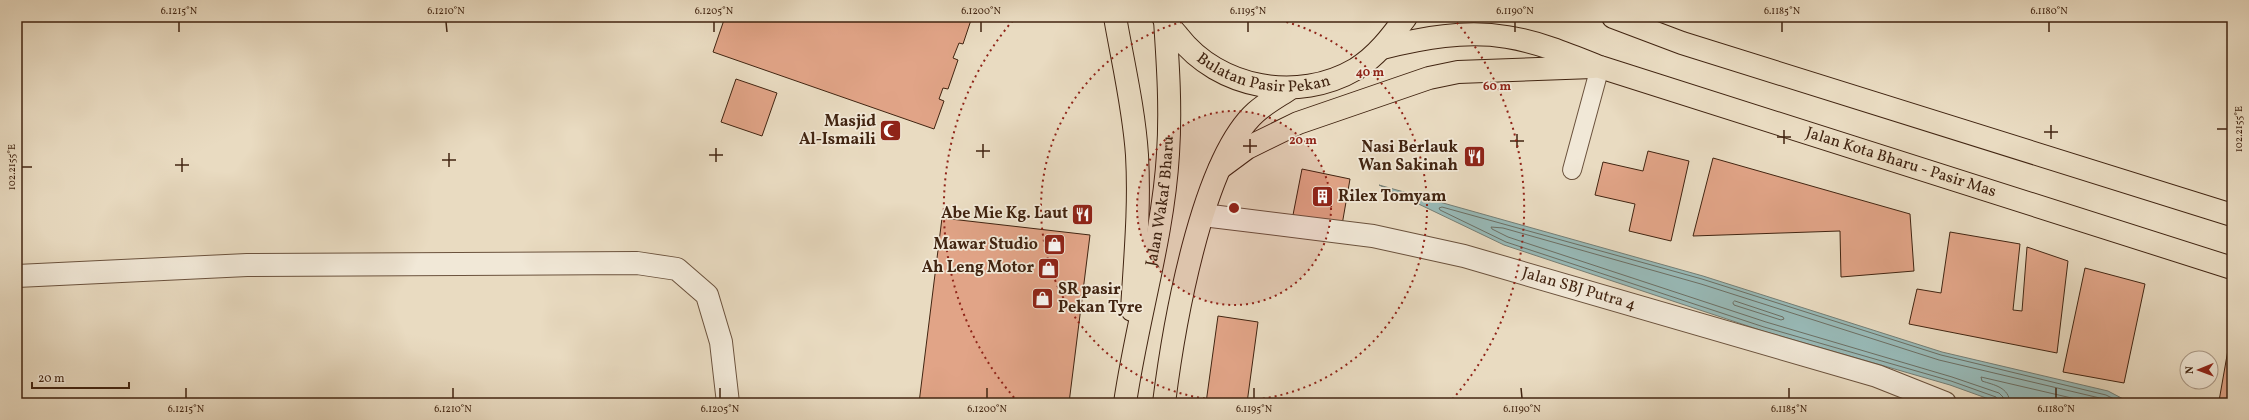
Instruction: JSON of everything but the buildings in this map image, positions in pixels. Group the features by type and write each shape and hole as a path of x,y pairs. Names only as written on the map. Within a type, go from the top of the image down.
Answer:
{"main road":[{"path":"1115,17 1132,109 1137,154 1138,202 1126,395"},
{"name":"Bulatan Pasir Pekan","path":"1164,19 1188,50 1219,72 1254,85 1291,88 1324,83 1356,69 1382,48 1406,17"},
{"path":"1613,17 1682,43 2232,215"},
{"name":"Jalan Wakaf Bharu","path":"1126,395 1147,291 1168,155 1170,97 1164,19"},
{"name":"Jalan Kota Bharu - Pasir Mas","path":"1382,48 1438,36 1475,35 1507,37 1551,48 1600,67 2232,268"},
{"path":"1220,168 1247,148 1298,123 1429,78 1458,72 1600,67"},
{"path":"1164,403 1180,304 1203,215 1220,168 1238,136 1255,113 1291,88"}],"street":[{"name":"Jalan SBJ Putra 4","path":"1203,215 1373,236 1464,256 1877,376 1945,403"},
{"path":"17,276 246,265 636,263 677,269 707,295 721,342 728,403"}],"lane":[{"path":"1572,170 1600,67"}],"water":[{"path":"1379,185 1703,276 1942,352 2108,391 2131,403 2000,403 1950,385 1763,331 1504,245"}],"place":[{"name":"Masjid Al-Ismaili","path":"891,131"},
{"name":"Nasi Berlauk Wan Sakinah","path":"1474,157"},
{"name":"Rilex Tomyam","path":"1322,197"},
{"name":"Abe Mie Kg. Laut","path":"1083,214"},
{"name":"Mawar Studio","path":"1054,245"},
{"name":"Ah Leng Motor","path":"1049,268"},
{"name":"SR pasir Pekan Tyre","path":"1043,299"}]}
